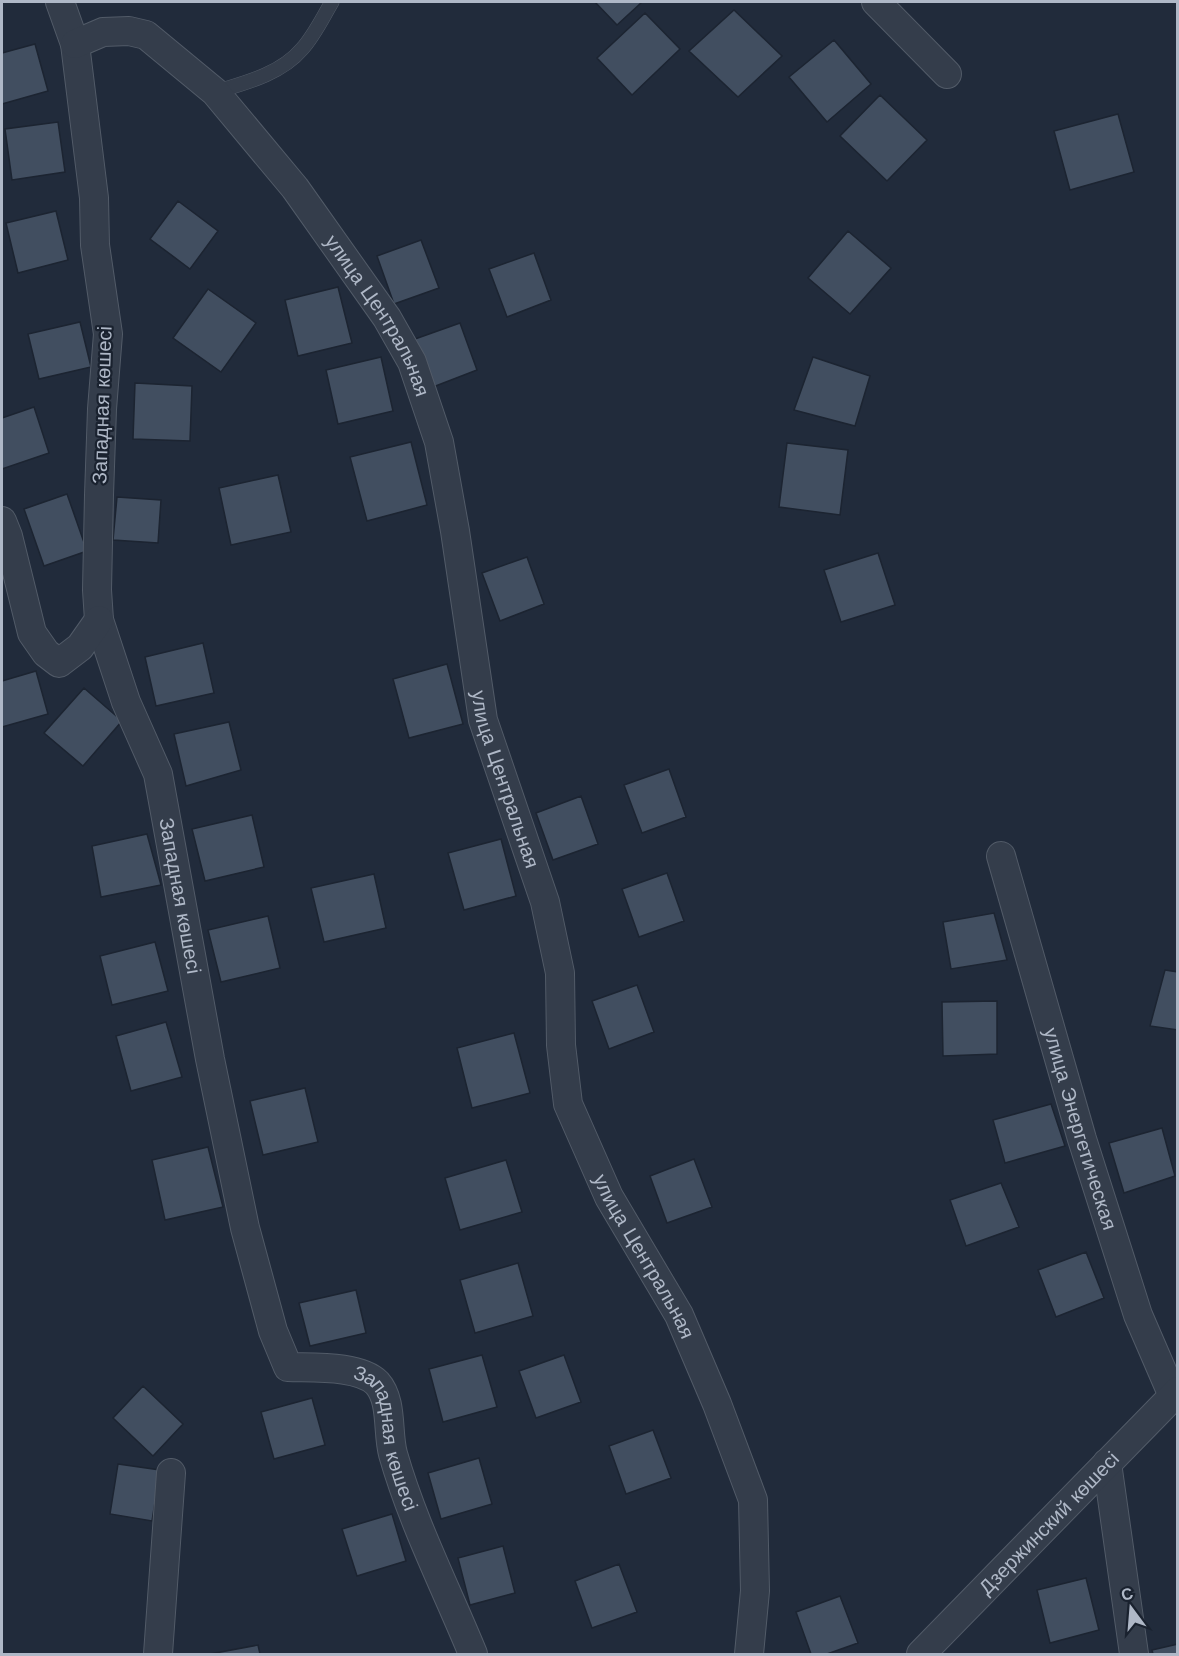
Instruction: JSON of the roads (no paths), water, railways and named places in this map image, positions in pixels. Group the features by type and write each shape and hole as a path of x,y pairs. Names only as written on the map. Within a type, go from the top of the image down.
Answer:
{"street":[{"name":"Западная көшесі","path":"60,2 75,44 94,198 95,245 108,334 100,473 97,590 99,620 126,702 158,774 210,1059 245,1228 273,1331 288,1367 357,1372 376,1383 385,1397 393,1452 421,1536 473,1654"},
{"path":"876,2 947,74"},
{"name":"улица Центральная","path":"75,44 103,32 129,31 146,35 215,92 295,188 387,318 412,362 440,442 483,720 545,902 560,973 561,1045 568,1104 609,1197 679,1315 717,1404 753,1500 755,1591 748,1654"},
{"path":"2,520 9,536 33,633 46,653 59,663 80,647 99,620"},
{"name":"улица Энергетическая","path":"1001,856 1082,1139 1138,1315 1175,1394"},
{"name":"Дзержинский көшесі","path":"921,1654 1175,1394"},
{"path":"1107,1463 1134,1654"},
{"path":"158,1654 171,1473"}],"lane":[{"path":"215,92 246,83 289,63 304,48 332,2"}]}
